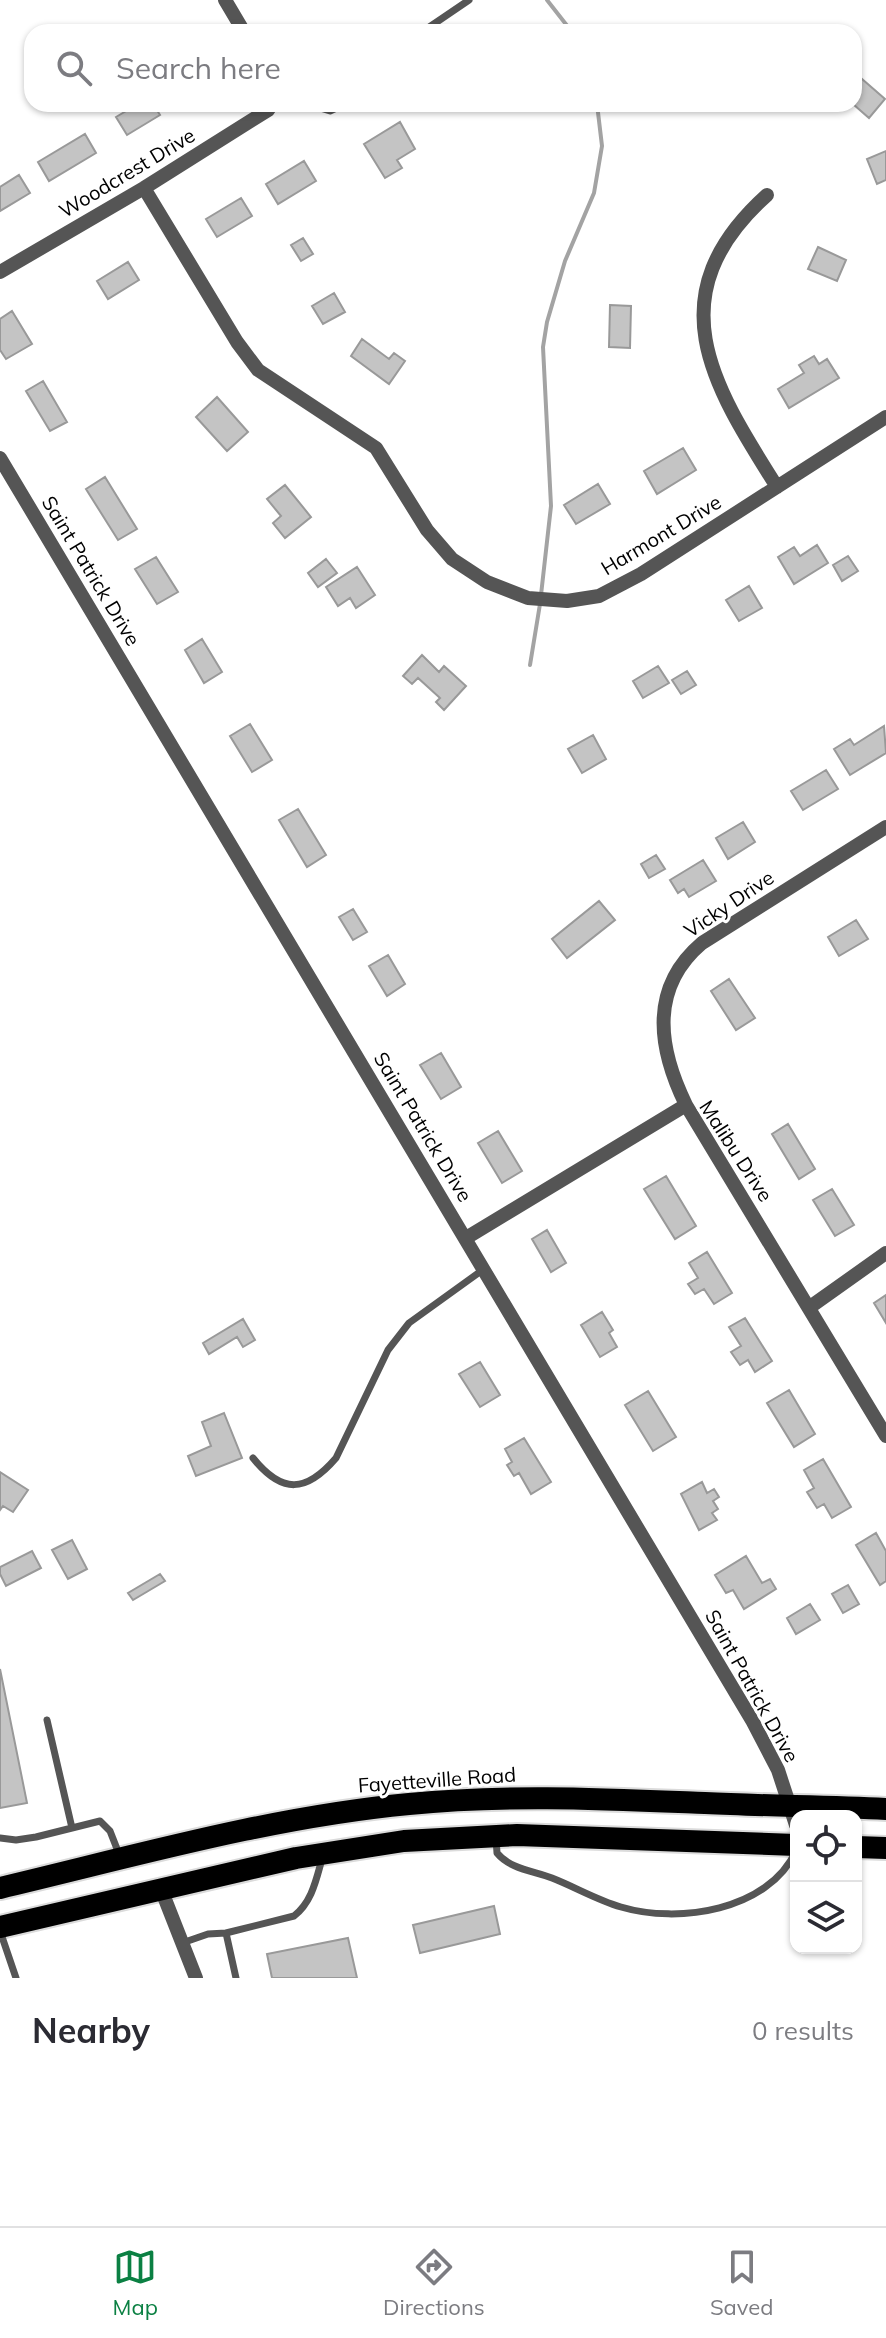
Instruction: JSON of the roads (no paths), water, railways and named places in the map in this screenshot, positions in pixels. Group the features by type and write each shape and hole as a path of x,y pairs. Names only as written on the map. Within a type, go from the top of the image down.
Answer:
{"highway":[{"name":"Fayetteville Road","path":"0,1888 297,1821 351,1811 447,1800 570,1797 790,1816"},
{"name":"Fayetteville Road","path":"862,1811 886,1809"},
{"path":"0,1929 324,1853 404,1841 496,1835 790,1848"},
{"path":"862,1847 886,1848"}],"street":[{"path":"225,0 239,24"},
{"name":"Woodcrest Drive","path":"0,272 144,188 265,112"},
{"name":"Harmont Drive","path":"144,188 237,342 258,370 376,448 427,530 452,559 487,582 528,598 567,601 599,596 641,574 886,417"},
{"path":"767,195 744,216 719,252 708,280 703,319 707,356 719,386 741,430 777,487"},
{"name":"Saint Patrick Drive","path":"0,458 753,1722 778,1770 791,1810"},
{"name":"Vicky Drive","path":"686,1105 669,1065 664,1031 667,993 679,966 702,943 886,827"},
{"name":"Malibu Drive","path":"466,1238 686,1105 886,1436"},
{"path":"810,1307 886,1253"},
{"path":"161,1889 196,1978"}],"lane":[{"path":"434,24 469,0"},
{"path":"253,1458 275,1482 293,1485 324,1472 336,1458 388,1350 409,1323 484,1269"},
{"path":"47,1720 72,1828"},
{"path":"0,1838 26,1838 100,1821 110,1831 121,1859"},
{"path":"496,1835 497,1853 514,1865 622,1907 673,1913 706,1910 741,1900 769,1883 790,1860"},
{"path":"182,1943 208,1934 226,1933 294,1916 310,1897 324,1853"},
{"path":"0,1929 16,1978"},
{"path":"226,1933 236,1978"}],"waterway":[{"path":"547,0 566,24"},
{"path":"541,595 551,506 543,347 565,261 594,193 602,146 598,112"},
{"path":"530,665 540,604"}]}
